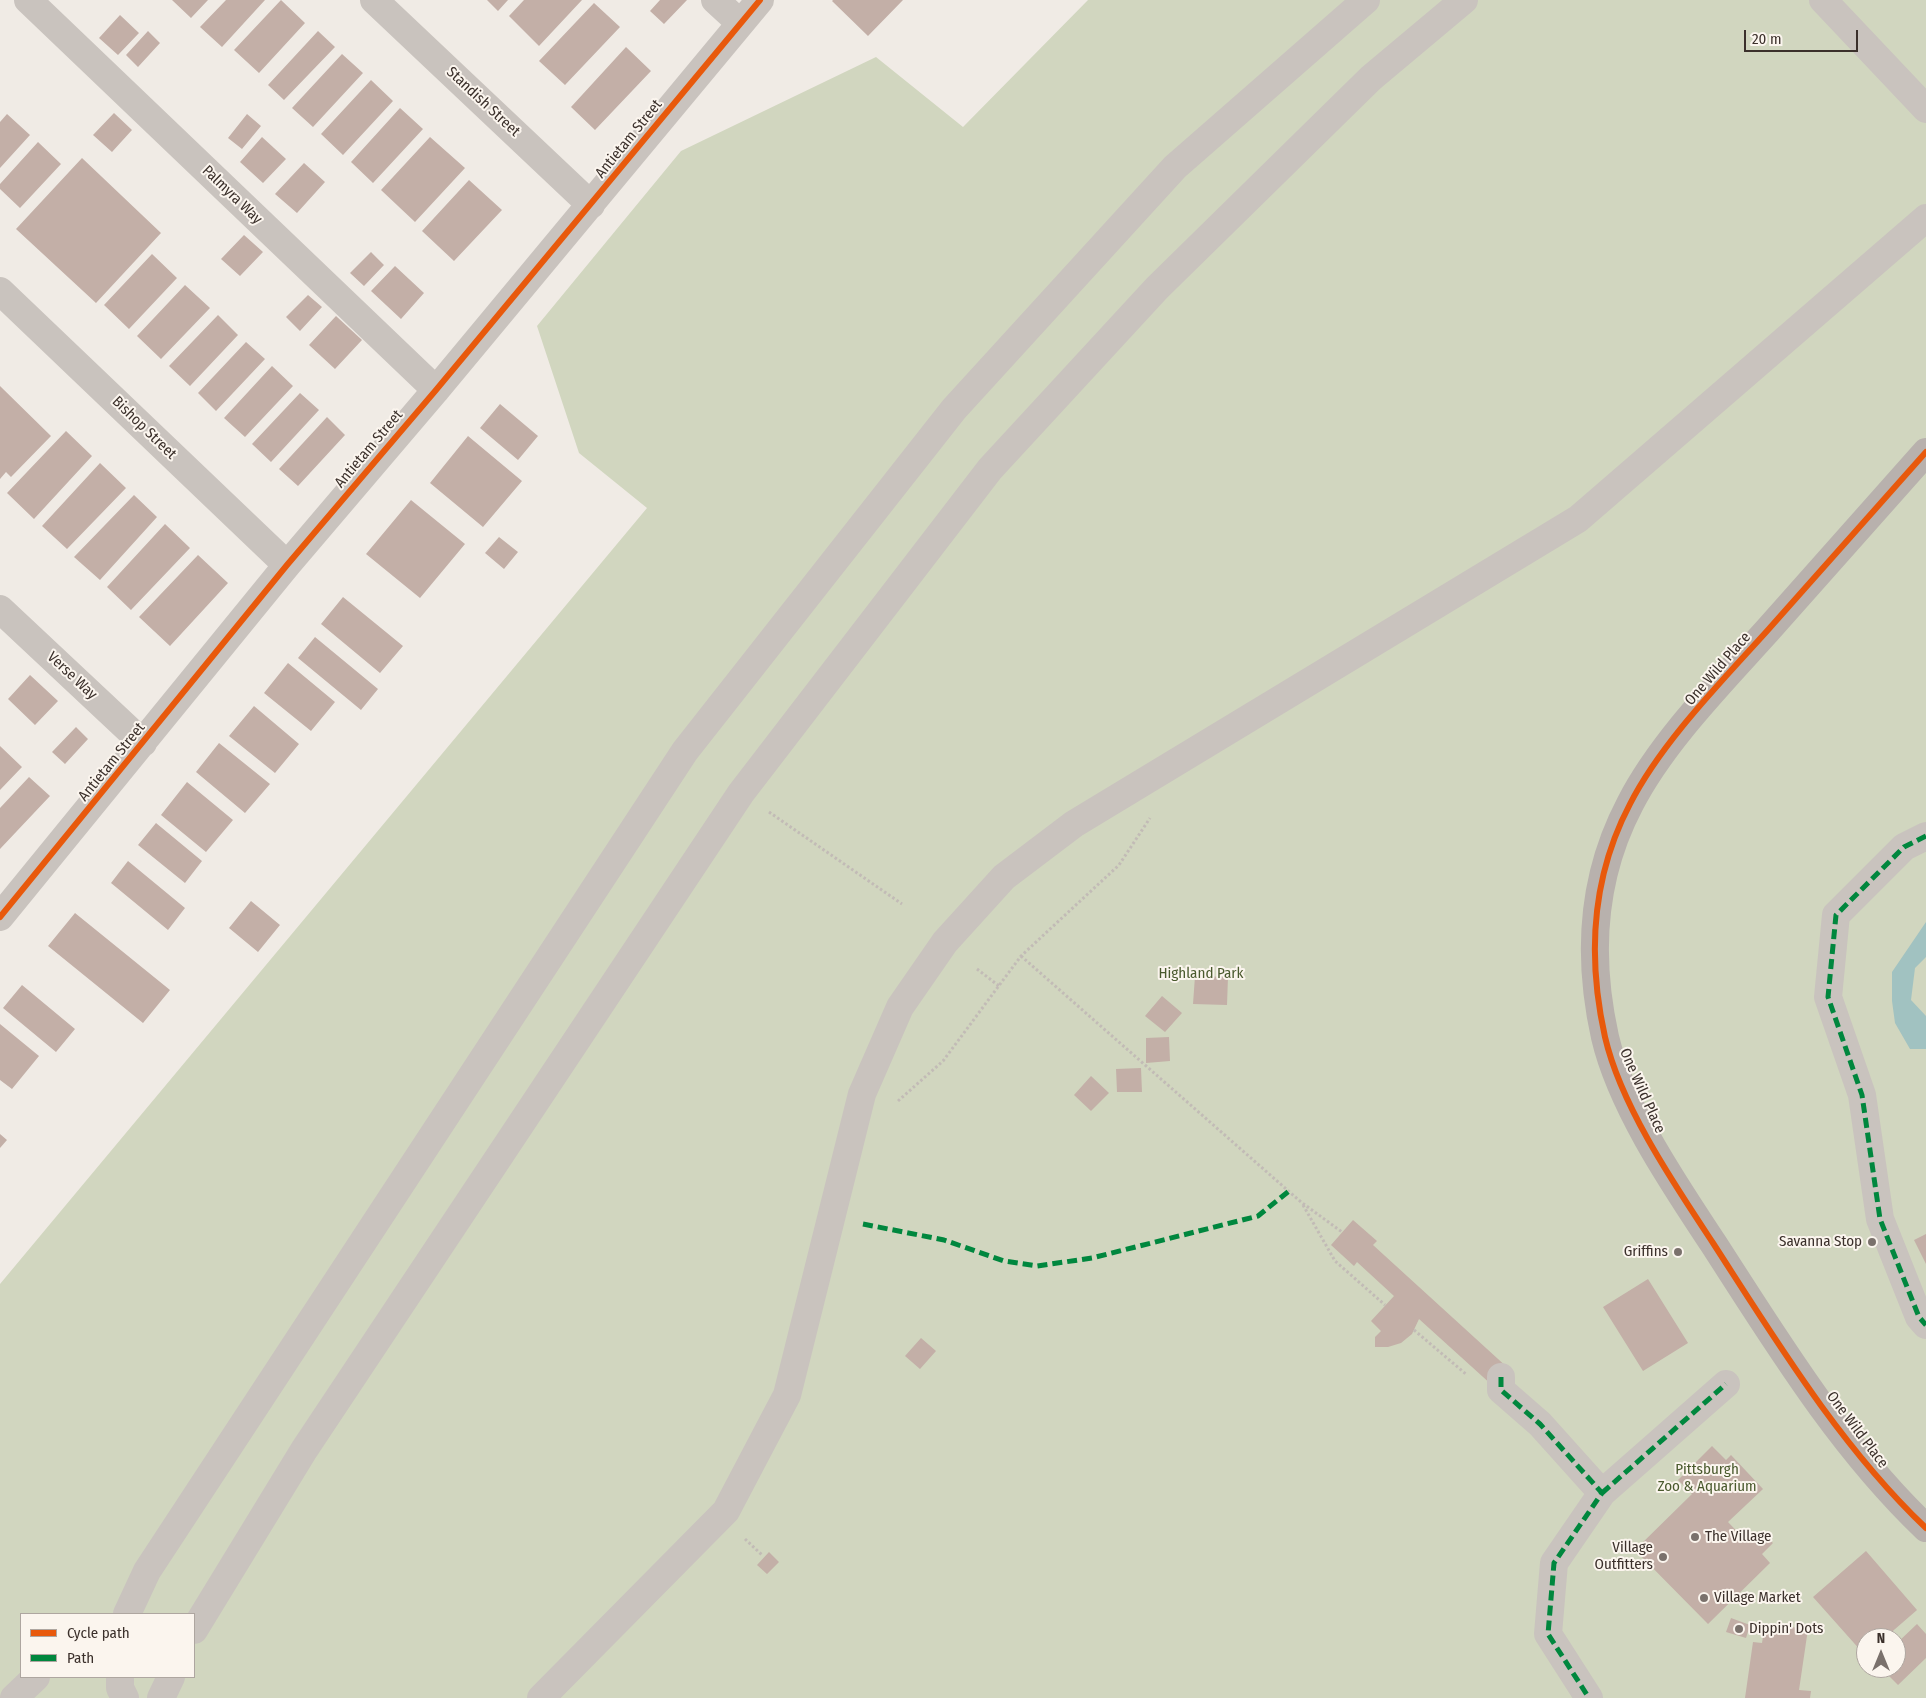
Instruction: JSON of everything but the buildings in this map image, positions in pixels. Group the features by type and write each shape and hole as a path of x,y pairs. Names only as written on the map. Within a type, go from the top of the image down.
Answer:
{"main road":[{"name":"One Wild Place","path":"1926,452 1712,692 1652,767 1630,804 1612,844 1596,907 1593,940 1595,978 1606,1039 1620,1080 1642,1126 1684,1198 1756,1310 1849,1442 1899,1502 1926,1528"}],"street":[{"name":"Palmyra Way","path":"28,0 436,390"},
{"name":"Standish Street","path":"374,0 591,205"},
{"path":"715,0 740,23"},
{"name":"Antietam Street","path":"0,917 144,743 287,565 591,205 760,0"},
{"path":"127,1613 147,1571 685,751 954,409 1175,167 1366,0"},
{"path":"195,1628 304,1450 741,793 990,469 1157,288 1371,78 1464,0"},
{"path":"1823,0 1926,109"},
{"path":"541,1698 726,1511 787,1395 862,1094 900,1007 945,942 1004,877 1074,824 1578,519 1926,218"},
{"name":"Bishop Street","path":"0,291 287,565"},
{"name":"Verse Way","path":"0,609 144,743"},
{"path":"1926,836 1904,848 1836,914 1828,997 1862,1095 1880,1219 1919,1317 1926,1325"},
{"path":"1501,1384 1602,1493"},
{"path":"1589,1698 1548,1634 1554,1563 1602,1493 1726,1384"},
{"path":"14,1698 35,1678"},
{"path":"120,1678 120,1688 125,1698"},
{"path":"161,1698 171,1678"}],"path":[{"path":"741,793 902,904"},
{"path":"896,1108 899,1099 943,1061 1021,956 1119,865 1156,811"},
{"path":"1021,956 1302,1202 1342,1232"},
{"path":"978,969 999,986"},
{"path":"1302,1202 1335,1261 1385,1305"},
{"path":"1414,1330 1488,1393 1501,1384"},
{"path":"744,1539 762,1555"}],"green space":[{"name":"Highland Park","path":"1088,0 1926,0 1926,1698 0,1698 0,1284 647,508 579,453 537,326 681,151 876,57 963,127"}],"water":[{"path":"1926,922 1926,957 1915,968 1911,1000 1926,1016 1926,1049 1910,1049 1895,1023 1892,1001 1892,972"}],"marked path":[{"path":"1926,836 1904,847 1836,915 1828,997 1862,1095 1880,1219 1919,1317 1926,1325"},
{"path":"863,1224 944,1240 1004,1261 1037,1266 1092,1258 1258,1216 1289,1191"},
{"path":"1501,1377 1501,1390 1540,1424 1602,1493 1554,1563 1548,1634 1589,1698"},
{"path":"1602,1493 1726,1384"}],"cycle path":[{"path":"0,917 287,565 436,390 760,0"},
{"path":"1926,452 1712,692 1658,758 1630,804 1607,860 1600,889 1595,947 1599,1007 1605,1037 1623,1090 1650,1144 1761,1318 1811,1392 1865,1463 1926,1528"}],"place":[{"name":"Savanna Stop","path":"1872,1242"},
{"name":"Griffins","path":"1678,1252"},
{"name":"The Village","path":"1695,1537"},
{"name":"Village Outfitters","path":"1663,1557"},
{"name":"Village Market","path":"1704,1598"},
{"name":"Dippin' Dots","path":"1739,1629"}],"park label":[{"name":"Pittsburgh Zoo & Aquarium","path":"1707,1478"}]}
